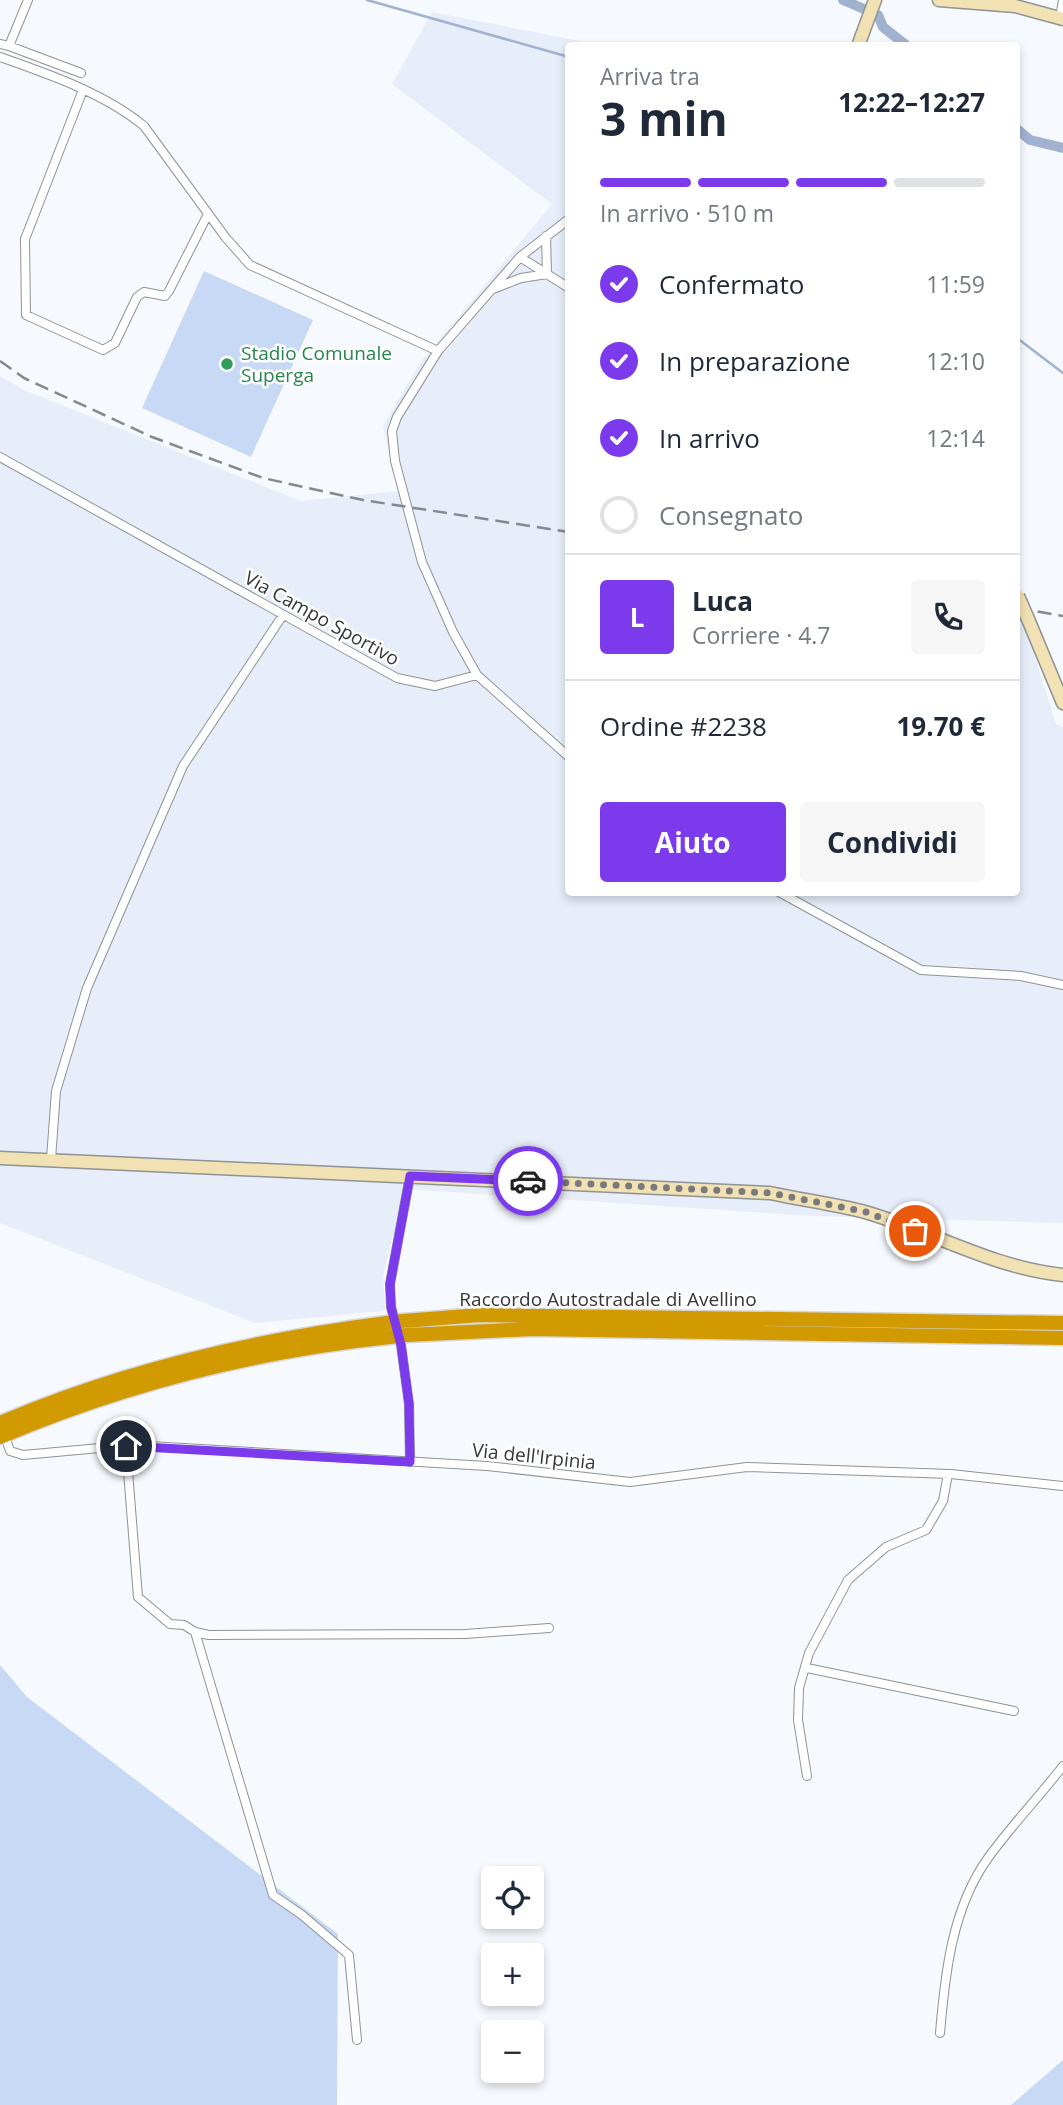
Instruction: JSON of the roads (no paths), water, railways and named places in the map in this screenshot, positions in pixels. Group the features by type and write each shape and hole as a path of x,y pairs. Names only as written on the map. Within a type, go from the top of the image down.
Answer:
{"highway":[{"name":"Raccordo Autostradale di Avellino","path":"0,1423 160,1365 265,1341 389,1330 480,1315 1063,1324"},
{"name":"Raccordo Autostradale di Avellino","path":"405,1328 1063,1338"},
{"name":"Raccordo Autostradale di Avellino","path":"3,1440 110,1395 189,1372 389,1330"}],"street":[{"path":"28,0 4,45 81,73"},
{"path":"859,42 875,0"},
{"path":"939,0 1016,6 1061,18 1063,0"},
{"path":"0,57 83,90 130,114 144,126 208,214 250,265 438,351"},
{"path":"83,90 25,240 26,315 103,350 115,343 137,297 144,292 164,296 169,291 208,214"},
{"path":"565,222 520,257 438,351 397,417 393,431 395,461 410,507 426,575 477,675 565,753"},
{"path":"546,236 547,274"},
{"path":"520,257 565,285"},
{"path":"489,291 520,278 547,274"},
{"name":"Via Campo Sportivo","path":"0,457 397,678 435,686 477,675"},
{"path":"1020,602 1063,703"},
{"path":"51,1159 56,1091 92,975 183,766 283,615"},
{"path":"786,896 921,970 1021,976 1063,985"},
{"path":"0,1158 771,1193 866,1212 988,1260 1027,1271 1063,1275"},
{"path":"410,1176 390,1284 391,1307 401,1345 409,1404 410,1462"},
{"name":"Via dell'Irpinia","path":"3,1440 10,1451 23,1455 126,1446 487,1466 630,1482 747,1467 948,1474 1063,1486"},
{"path":"126,1446 138,1597 170,1624 184,1625 195,1632 209,1635 465,1634 549,1628"},
{"path":"807,1776 798,1720 799,1688 807,1668 809,1653 848,1580 886,1547 926,1530 943,1501 948,1474"},
{"path":"195,1632 273,1895 302,1914 349,1955 357,2039"},
{"path":"807,1668 1014,1712"},
{"path":"940,2033 946,1967 962,1910 986,1860 1063,1766"}],"waterway":[{"path":"367,0 565,56"},
{"path":"843,0 878,15 883,27 902,42"},
{"path":"1020,132 1030,140 1063,148"},
{"path":"1020,340 1063,373"}],"railway":[{"path":"0,361 24,378 152,437 263,478 363,500 565,531"},
{"path":"1020,609 1063,616"}],"place":[{"name":"Stadio Comunale Superga","path":"227,364"}]}
